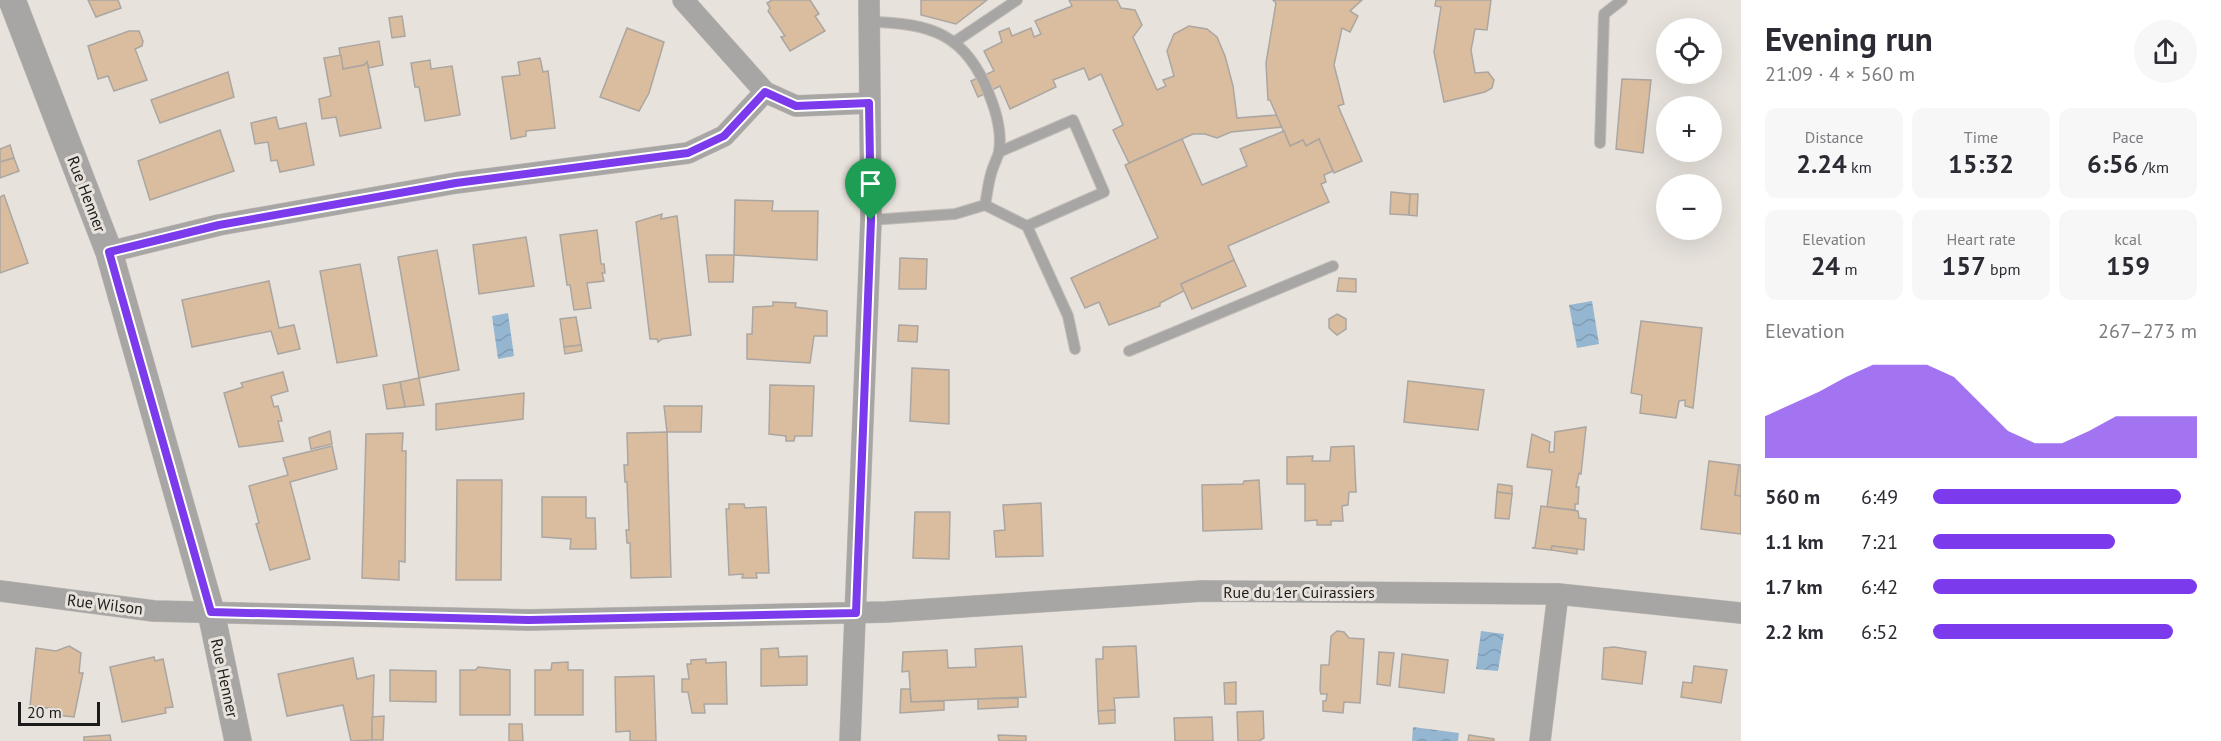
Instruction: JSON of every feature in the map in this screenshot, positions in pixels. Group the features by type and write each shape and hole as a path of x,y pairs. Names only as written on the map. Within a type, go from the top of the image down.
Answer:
{"street":[{"name":"Rue Henner","path":"12,0 109,252 211,612 238,741"},
{"path":"683,0 765,92 796,106 869,103"},
{"path":"850,741 871,220 869,0"},
{"path":"109,252 219,225 456,183 688,153 724,136 765,92"},
{"name":"Rue Wilson","path":"0,591 154,611 529,620 856,613"},
{"name":"Rue du 1er Cuirassiers","path":"856,613 1202,591 1558,594 1741,613"},
{"path":"1540,741 1558,594"}],"lane":[{"path":"956,41 1017,0"},
{"path":"1600,143 1604,14 1622,0"},
{"path":"870,22 915,27 956,41 980,69 997,113 999,152 991,173 985,206"},
{"path":"999,152 1073,120 1104,192 1027,226"},
{"path":"871,220 955,214 985,206 1027,226 1068,316 1075,349"},
{"path":"1129,351 1333,266"}],"water":[{"path":"1592,301 1599,344 1577,348 1569,305"},
{"path":"508,313 514,356 498,359 492,316"},
{"path":"1481,631 1504,634 1498,671 1476,669"},
{"path":"1413,727 1459,733 1458,741 1412,741"}],"building":[{"path":"88,0 118,0 121,8 96,17"},
{"path":"772,0 810,0 819,14 815,16 825,31 790,51 781,37 785,36 768,11 770,8 767,3"},
{"path":"921,0 987,0 956,24 921,15"},
{"path":"1069,0 1117,0 1121,8 1135,10 1142,25 1133,37 1157,90 1166,86 1163,80 1174,76 1167,51 1174,34 1189,26 1207,29 1217,37 1225,56 1233,86 1237,118 1277,115 1283,127 1231,132 1217,138 1205,134 1193,134 1129,163 1113,130 1123,125 1101,74 1089,80 1084,68 1053,80 1056,87 1010,109 1000,86 978,97 971,81 994,71 984,51 1002,42 999,32 1009,28 1012,36 1031,28 1034,37 1041,34 1035,21 1072,6"},
{"path":"1273,0 1362,0 1350,11 1358,16 1350,32 1342,28 1334,65 1344,104 1338,106 1362,161 1334,173 1319,139 1306,146 1303,140 1290,146 1270,100 1268,100 1266,63 1276,3"},
{"path":"1436,0 1491,0 1487,30 1475,29 1471,50 1475,73 1488,72 1494,80 1492,88 1485,92 1444,102 1434,52 1441,7 1435,6"},
{"path":"402,16 405,36 392,38 389,18"},
{"path":"627,28 664,42 649,93 639,111 600,97"},
{"path":"129,31 139,31 143,41 142,46 135,49 147,80 114,91 108,76 98,79 88,46"},
{"path":"379,41 383,65 369,68 367,62 364,65 343,69 339,48"},
{"path":"341,55 343,69 364,65 367,62 381,128 340,136 336,117 322,119 319,99 331,96 324,58"},
{"path":"540,58 543,72 548,71 555,128 526,131 526,136 511,139 502,77 520,75 518,62"},
{"path":"430,60 431,69 452,66 460,115 425,121 419,87 415,87 411,63"},
{"path":"228,72 234,97 160,123 151,100"},
{"path":"1622,79 1651,80 1643,153 1616,149"},
{"path":"276,117 279,129 306,123 314,165 280,172 277,160 271,161 268,142 255,144 251,123"},
{"path":"220,130 234,171 150,200 138,161"},
{"path":"1284,131 1290,146 1303,140 1306,146 1319,139 1333,171 1324,175 1326,182 1321,184 1329,202 1228,246 1234,260 1181,284 1184,291 1160,303 1160,306 1109,325 1099,302 1085,308 1071,278 1158,238 1125,165 1182,139 1202,185 1247,166 1240,149"},
{"path":"10,145 14,158 0,162 0,149"},
{"path":"14,158 19,171 0,178 0,162"},
{"path":"1391,192 1410,194 1409,215 1390,214"},
{"path":"1410,194 1418,194 1417,216 1409,215"},
{"path":"4,195 28,263 0,273 0,197"},
{"path":"735,200 773,201 772,211 818,211 817,260 734,255"},
{"path":"662,214 661,219 677,216 691,335 662,339 658,342 657,339 650,339 636,222"},
{"path":"597,230 601,264 604,264 605,273 602,273 604,281 587,283 591,308 574,310 570,285 567,285 560,235"},
{"path":"526,237 534,286 479,294 473,245"},
{"path":"437,250 459,370 419,378 398,257"},
{"path":"706,255 734,255 733,282 709,282"},
{"path":"900,258 927,259 926,289 899,289"},
{"path":"1234,260 1246,286 1192,309 1181,284"},
{"path":"360,264 377,356 337,363 320,271"},
{"path":"1339,278 1356,279 1356,292 1337,291"},
{"path":"269,281 279,328 294,325 300,349 278,354 271,331 192,347 182,300"},
{"path":"773,302 796,303 795,307 827,311 827,336 814,336 810,363 747,359 747,334 752,334 753,307 773,306"},
{"path":"1337,314 1346,319 1346,329 1337,335 1329,328 1329,319"},
{"path":"576,317 581,345 564,347 560,319"},
{"path":"1641,321 1702,328 1693,408 1685,406 1685,400 1679,401 1676,418 1640,413 1642,395 1631,393"},
{"path":"899,325 918,326 917,342 898,341"},
{"path":"581,345 582,351 565,354 564,347"},
{"path":"912,368 949,370 949,424 910,421"},
{"path":"283,372 288,391 271,396 274,407 278,406 282,421 278,421 283,441 239,447 224,393 243,387 241,383"},
{"path":"419,378 424,405 405,407 400,382"},
{"path":"1408,381 1484,390 1478,430 1404,422"},
{"path":"400,382 405,407 387,409 383,385"},
{"path":"770,385 814,386 812,436 795,436 794,441 786,441 786,436 769,434"},
{"path":"524,393 523,419 436,430 436,404"},
{"path":"664,406 702,406 701,432 667,432"},
{"path":"1586,427 1581,474 1579,473 1576,487 1579,487 1578,504 1575,504 1575,510 1547,507 1552,470 1527,467 1532,434 1550,442 1549,452 1554,452 1555,432"},
{"path":"330,431 332,444 311,449 309,438"},
{"path":"667,432 671,577 631,578 630,543 627,543 626,530 629,530 624,465 628,465 627,433"},
{"path":"403,433 402,451 406,451 405,562 399,561 399,580 362,578 366,434"},
{"path":"332,446 337,469 290,482 310,559 270,570 256,524 259,523 249,486 288,475 283,458"},
{"path":"1354,446 1356,492 1349,492 1348,505 1342,506 1343,521 1331,521 1331,525 1317,525 1317,520 1305,521 1305,484 1287,484 1287,457 1313,456 1312,461 1330,461 1331,447"},
{"path":"1709,461 1739,465 1735,495 1741,496 1741,534 1701,529"},
{"path":"1739,465 1741,465 1741,496 1735,495"},
{"path":"457,480 502,480 501,580 456,580"},
{"path":"1259,480 1262,529 1203,531 1202,485 1243,484 1244,481"},
{"path":"1498,484 1512,486 1512,494 1497,492"},
{"path":"1497,492 1512,494 1509,519 1495,518"},
{"path":"542,497 586,497 586,518 595,518 596,549 570,549 571,539 542,537"},
{"path":"1041,503 1043,556 996,557 994,531 1005,530 1003,505"},
{"path":"729,504 744,504 745,508 766,507 769,573 756,573 757,578 742,578 743,574 729,575 726,509 729,509"},
{"path":"1541,506 1578,511 1579,518 1586,519 1584,550 1552,546 1551,550 1532,548 1535,547"},
{"path":"915,512 950,512 949,559 913,558"},
{"path":"1552,546 1577,549 1577,554 1551,550"},
{"path":"1337,631 1344,632 1349,638 1364,639 1360,703 1344,702 1343,713 1323,711 1323,701 1326,701 1327,694 1321,694 1320,690 1321,665 1329,665 1331,636"},
{"path":"69,646 81,653 79,673 83,673 74,717 55,715 56,709 30,706 36,648 56,651"},
{"path":"1022,646 1026,697 911,702 909,671 902,672 903,652 947,650 948,668 976,667 975,649"},
{"path":"1136,646 1139,697 1114,698 1115,710 1098,711 1096,659 1103,659 1103,647"},
{"path":"1614,647 1646,652 1642,684 1602,679 1604,648"},
{"path":"778,648 779,657 807,656 807,685 761,686 761,649"},
{"path":"1379,652 1394,653 1390,686 1377,684"},
{"path":"1402,654 1448,660 1444,693 1399,687"},
{"path":"154,657 155,661 163,659 173,707 165,708 166,713 122,722 110,667"},
{"path":"353,658 357,679 374,675 372,740 351,741 343,705 287,716 278,674"},
{"path":"706,659 706,663 726,662 727,704 704,704 705,713 692,713 688,692 682,692 682,679 689,679 687,664 691,664 691,660"},
{"path":"568,662 568,670 583,670 583,715 535,715 535,670 551,670 552,663"},
{"path":"1694,666 1727,670 1721,703 1681,697 1683,682 1692,683"},
{"path":"478,667 510,670 510,715 460,715 460,670 476,670"},
{"path":"390,670 436,671 436,702 390,701"},
{"path":"654,676 656,741 630,741 630,731 616,732 615,677"},
{"path":"1236,682 1236,704 1225,704 1224,683"},
{"path":"901,689 910,689 911,702 944,701 944,710 900,713"},
{"path":"1018,698 1018,707 978,709 978,699"},
{"path":"1115,710 1115,723 1099,724 1098,711"},
{"path":"1263,711 1264,738 1259,741 1238,741 1237,712"},
{"path":"384,716 383,740 372,740 372,717"},
{"path":"1212,717 1213,741 1175,741 1174,718"},
{"path":"509,724 522,724 523,741 509,741"},
{"path":"110,735 111,741 84,741 84,737"},
{"path":"998,735 1026,736 1026,741 999,741"},
{"path":"1469,735 1494,739 1494,741 1468,741"}],"route":[{"path":"765,92 796,106 869,103 871,220 856,613 529,620 211,612 109,252 219,225 456,183 688,153 724,136 765,92"}]}
